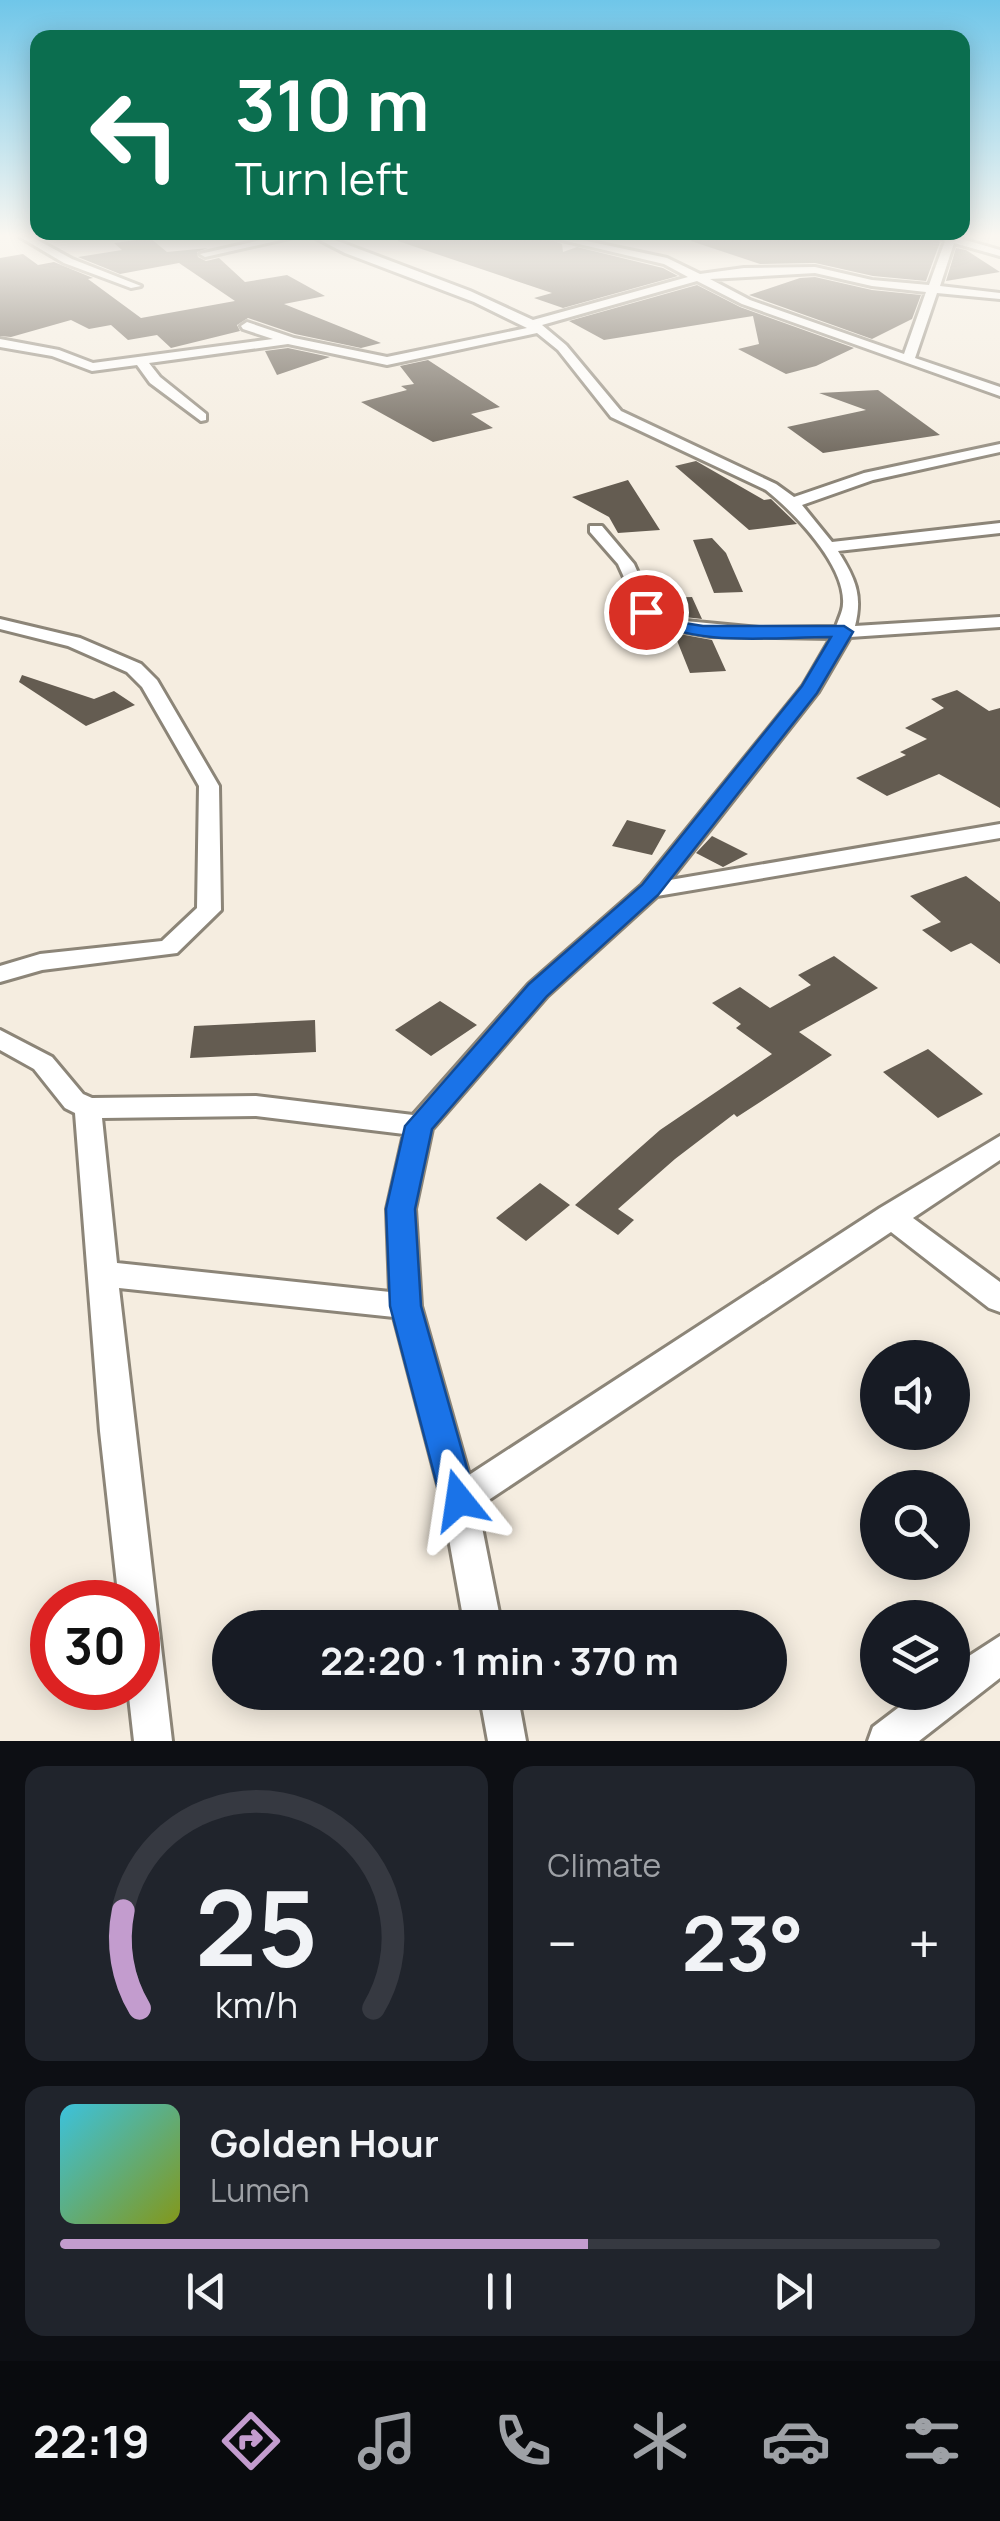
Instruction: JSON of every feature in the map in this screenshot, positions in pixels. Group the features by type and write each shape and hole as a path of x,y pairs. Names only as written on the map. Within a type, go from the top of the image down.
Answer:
{"street":[{"path":"480,1610 459,1500 406,1306 401,1209 419,1126 538,990 650,890 810,688 844,632 852,604 846,579 828,547 792,503 746,474 616,414 602,402 563,346 517,318"},
{"path":"247,326 291,340 393,361 563,318"},
{"path":"793,318 1000,392"},
{"path":"909,358 924,318"},
{"path":"0,344 41,350 92,366 291,340"},
{"path":"141,362 154,380 200,416"},
{"path":"792,503 852,480 1000,448"},
{"path":"596,528 626,565 646,612 660,622 703,632 844,632 1000,622"},
{"path":"828,547 1000,528"},
{"path":"0,624 74,642 134,668 150,684 210,786 209,910 169,948 40,962 0,974"},
{"path":"650,890 1000,830"},
{"path":"0,1038 43,1063 74,1101 88,1108 256,1106 419,1126"},
{"path":"88,1108 134,1580"},
{"path":"459,1500 1000,1146"},
{"path":"890,1216 1000,1299"},
{"path":"103,1274 406,1306"},
{"path":"970,1678 1000,1655"},
{"path":"149,1710 153,1741"},
{"path":"502,1710 508,1741"},
{"path":"887,1741 928,1710"}],"building":[{"path":"0,318 248,318 237,325 240,331 171,348 157,335 128,340 111,325 89,329 71,320 11,337 0,336"},
{"path":"249,318 319,318 381,343 361,348 295,334"},
{"path":"579,318 739,318 604,340 569,321"},
{"path":"753,318 771,318 854,348 816,366 786,374 738,349 759,344"},
{"path":"814,318 912,318 872,339"},
{"path":"288,348 330,357 277,375 265,351"},
{"path":"428,360 500,407 471,414 493,428 433,442 361,402 407,390 401,386 414,384 400,366"},
{"path":"878,390 940,435 823,453 787,427 866,410 819,393"},
{"path":"696,461 764,500 771,499 797,524 749,530 675,466"},
{"path":"628,480 660,530 618,533 609,517 572,497"},
{"path":"712,538 726,553 743,592 714,593 693,540"},
{"path":"692,597 702,619 676,616 664,610 659,598"},
{"path":"674,633 712,640 726,671 690,673"},
{"path":"22,675 94,699 114,691 135,705 86,726 19,682"},
{"path":"957,690 989,711 1000,708 1000,808 939,774 887,796 856,778 906,755 900,752 927,739 905,728 944,708 931,699"},
{"path":"627,820 666,830 652,855 612,846"},
{"path":"712,836 748,854 723,867 696,853"},
{"path":"966,876 1000,902 1000,964 971,943 951,952 922,930 941,922 910,896"},
{"path":"834,956 878,988 799,1032 832,1055 737,1117 734,1114 675,1159 618,1209 634,1220 618,1235 575,1205 660,1130 772,1054 736,1028 741,1024 712,1003 740,987 770,1008 811,985 798,975"},
{"path":"440,1001 477,1025 431,1056 395,1030"},
{"path":"315,1020 316,1052 190,1058 194,1026"},
{"path":"928,1049 983,1094 938,1118 883,1072"},
{"path":"540,1183 570,1205 526,1241 496,1218"}],"route":[{"path":"459,1500 406,1306 401,1209 419,1126 538,990 650,890 810,688 844,632 703,632 673,627 646,612"}]}
